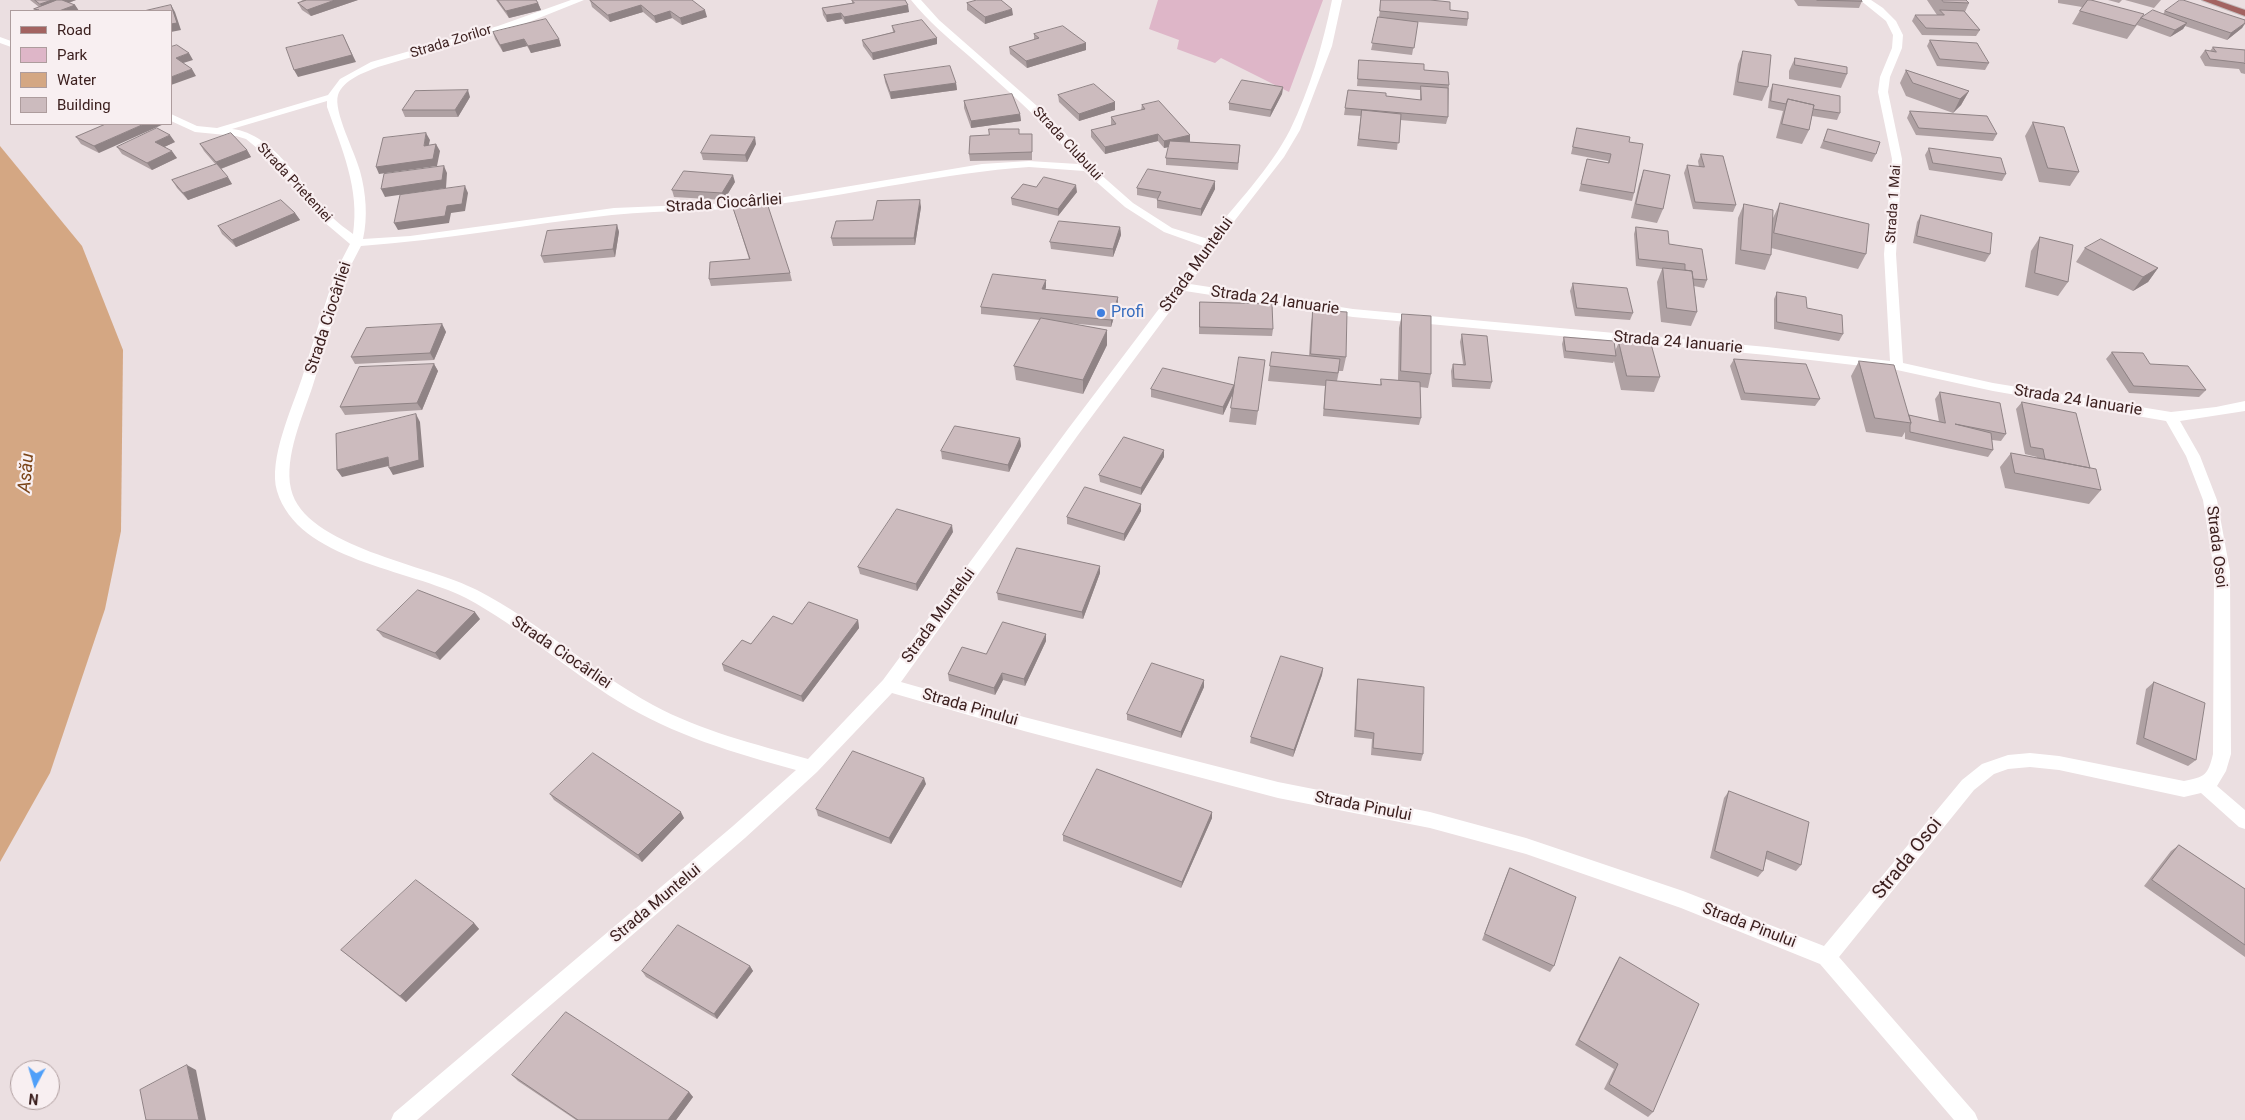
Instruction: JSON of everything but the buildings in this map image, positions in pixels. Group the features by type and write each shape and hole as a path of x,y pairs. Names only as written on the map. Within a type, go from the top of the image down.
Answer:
{"main road":[{"path":"2207,0 2245,13"}],"street":[{"name":"Strada Zorilor","path":"331,97 336,89 348,78 372,66 496,29 579,0"},
{"name":"Strada Clubului","path":"916,0 936,22 1048,122 1061,135 1087,168 1129,205 1151,221 1168,230 1210,244"},
{"name":"Strada Muntelui","path":"401,1120 740,832 811,767 889,684 1073,432 1182,287 1210,244 1280,155 1295,130 1327,46 1337,0"},
{"name":"Strada 1 Mai","path":"1865,0 1887,16 1895,26 1898,37 1897,48 1883,82 1885,112 1897,156 1898,174 1890,237 1897,366"},
{"path":"213,132 331,97 332,108 357,178 360,194 360,217 356,243"},
{"name":"Strada Prieteniei","path":"172,118 195,129 237,133 250,137 272,155 328,220 356,243"},
{"name":"Strada Ciocârliei","path":"811,767 738,746 676,724 622,694 469,592 431,576 334,543 306,527 291,511 284,490 284,464 342,268 356,243 410,239 614,211 734,206 770,202 982,168 1038,164 1087,168"},
{"name":"Strada 24 Ianuarie","path":"1182,287 1353,313 1767,351 1897,366 1993,387 2171,417"},
{"path":"2171,417 2216,412 2245,406"},
{"name":"Strada Osoi","path":"1827,957 1968,785 1988,769 2008,762 2040,761 2059,763 2184,789 2205,786 2217,774 2222,754 2222,571 2210,500 2193,456 2171,417"},
{"name":"Strada Pinului","path":"889,684 1024,724 1278,790 1430,820 1526,846 1683,900 1827,957"},
{"path":"2205,786 2245,821"},
{"path":"1827,957 1968,1120"}],"green space":[{"path":"1158,0 1323,0 1289,92 1221,58 1215,63 1177,49 1179,40 1149,29"}],"water":[{"name":"Asău","path":"0,146 82,246 123,350 121,531 105,609 50,773 0,862"}],"place":[{"name":"Profi","path":"1101,313"}]}
